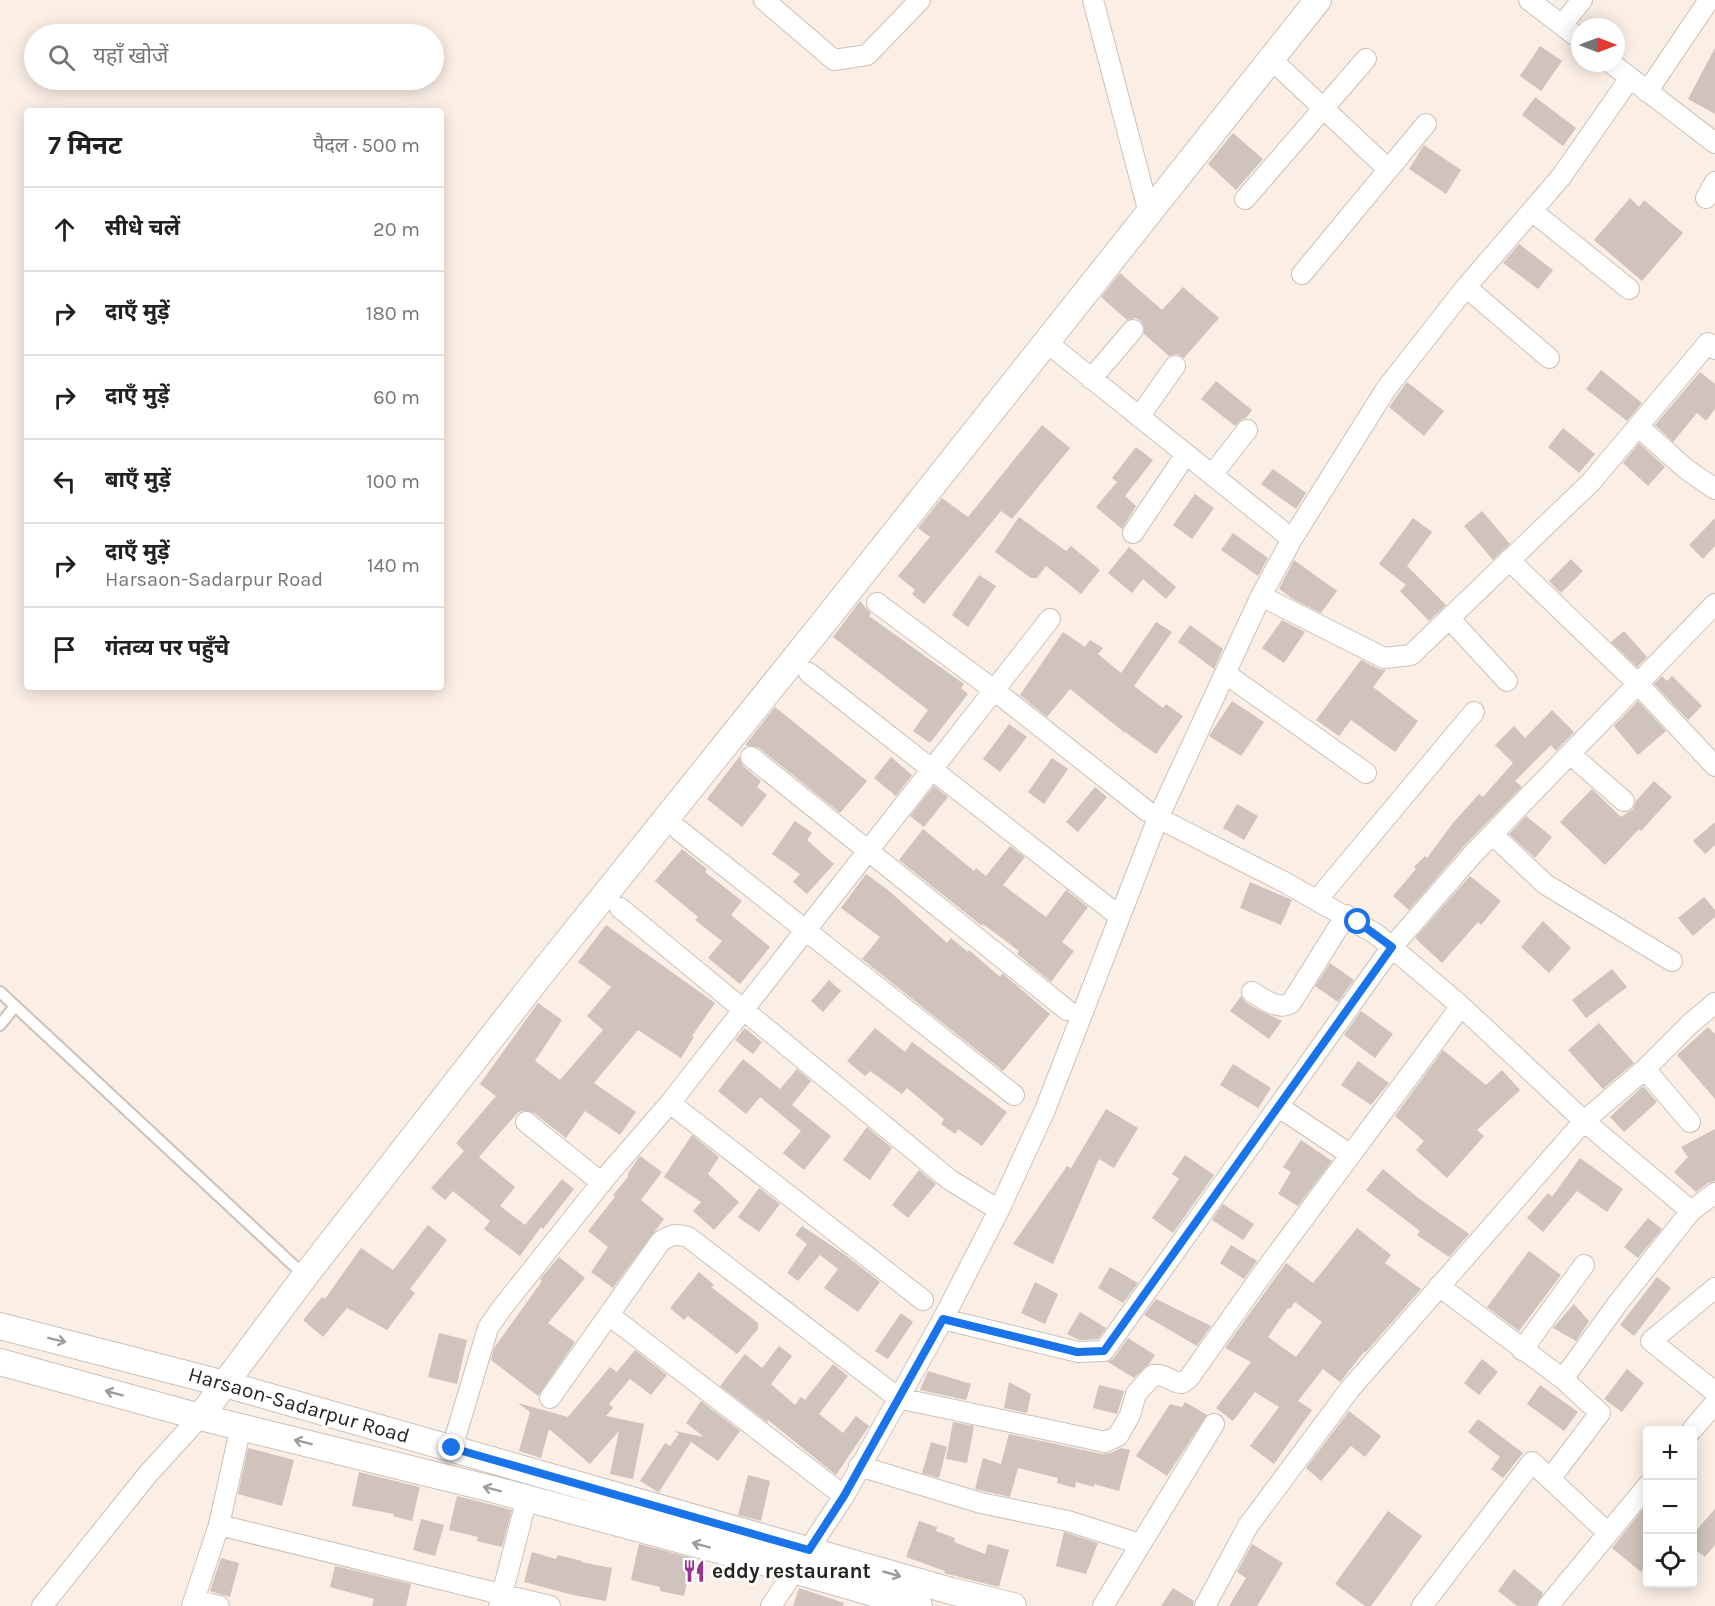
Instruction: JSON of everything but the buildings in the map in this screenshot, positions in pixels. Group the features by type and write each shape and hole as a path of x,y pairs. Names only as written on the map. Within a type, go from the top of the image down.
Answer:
{"street":[{"path":"764,0 834,60 867,55 920,0"},
{"path":"1093,0 1149,213"},
{"path":"42,1606 148,1474 200,1417 305,1276 538,978 858,580 1317,0"},
{"path":"1530,0 1571,32"},
{"path":"1562,25 1582,0"},
{"path":"1647,92 1709,0"},
{"path":"1271,58 1388,169"},
{"path":"1245,199 1366,58"},
{"path":"1622,72 1715,143"},
{"path":"771,1606 844,1496 943,1319 999,1210 1045,1110 1119,916 1152,815 1226,674 1262,596 1292,539 1386,389 1466,286 1580,152 1630,78"},
{"path":"1302,274 1426,124"},
{"path":"1532,211 1629,290"},
{"path":"1466,286 1550,358"},
{"path":"1091,379 1133,330"},
{"path":"1045,341 1292,539"},
{"path":"1262,596 1384,658 1411,655 1591,482 1708,343 1715,349"},
{"path":"1138,417 1175,366"},
{"path":"1639,427 1686,468 1715,489"},
{"path":"1212,475 1247,430"},
{"path":"1133,533 1186,454"},
{"path":"1509,560 1638,684 1715,766"},
{"path":"877,603 994,690 1152,815 1346,915 1376,934 1461,1006 1584,1121 1692,1211"},
{"path":"943,1319 1077,1352 1104,1351 1392,947 1492,834 1638,684 1712,614"},
{"path":"1449,618 1507,681"},
{"path":"452,1448 488,1328 517,1287 670,1103 1050,619"},
{"path":"809,673 1119,916"},
{"path":"1226,674 1366,773"},
{"path":"1317,900 1474,712"},
{"path":"1570,754 1624,801"},
{"path":"751,757 1067,1010"},
{"path":"679,830 1014,1095"},
{"path":"1492,834 1545,884 1672,962"},
{"path":"620,908 950,1180 999,1210"},
{"path":"1252,992 1277,1006 1291,1004 1346,915"},
{"path":"1205,1606 1248,1526 1350,1389 1584,1121 1645,1069 1690,1024 1715,1003"},
{"path":"550,1398 661,1241 670,1235 678,1234 687,1237 898,1398 1105,1442 1118,1436 1130,1414 1136,1394 1153,1375 1161,1374 1177,1383 1182,1383 1189,1378 1461,1006"},
{"path":"1645,1069 1690,1122"},
{"path":"670,1103 923,1300"},
{"path":"1279,1107 1351,1155"},
{"path":"526,1122 602,1183"},
{"path":"1563,1380 1618,1303 1692,1211 1715,1193"},
{"path":"1522,1350 1584,1265"},
{"path":"1439,1286 1563,1380 1600,1413 1550,1479"},
{"path":"1715,1288 1651,1341 1715,1392"},
{"path":"609,1315 844,1496"},
{"name":"Harsaon-Sadarpur Road","path":"0,1326 225,1383 452,1448 801,1560 919,1606"},
{"name":"Harsaon-Sadarpur Road","path":"0,1362 200,1417 527,1498 1013,1606"},
{"path":"1696,1426 1715,1403"},
{"path":"1103,1606 1214,1424"},
{"path":"219,1606 193,1603 219,1525 241,1426"},
{"path":"1422,1606 1532,1462 1608,1533"},
{"path":"859,1466 981,1503 1068,1521 1140,1544"},
{"path":"1548,1606 1643,1490"},
{"path":"501,1600 527,1498"},
{"path":"219,1525 501,1600 550,1606"}],"lane":[{"path":"0,992 305,1276"},
{"path":"0,1025 15,1006"}],"place":[{"name":"eddy restaurant","path":"694,1571"}],"route":[{"path":"452,1448 809,1550 844,1496 943,1319 1077,1352 1104,1351 1392,947 1358,922"}]}
